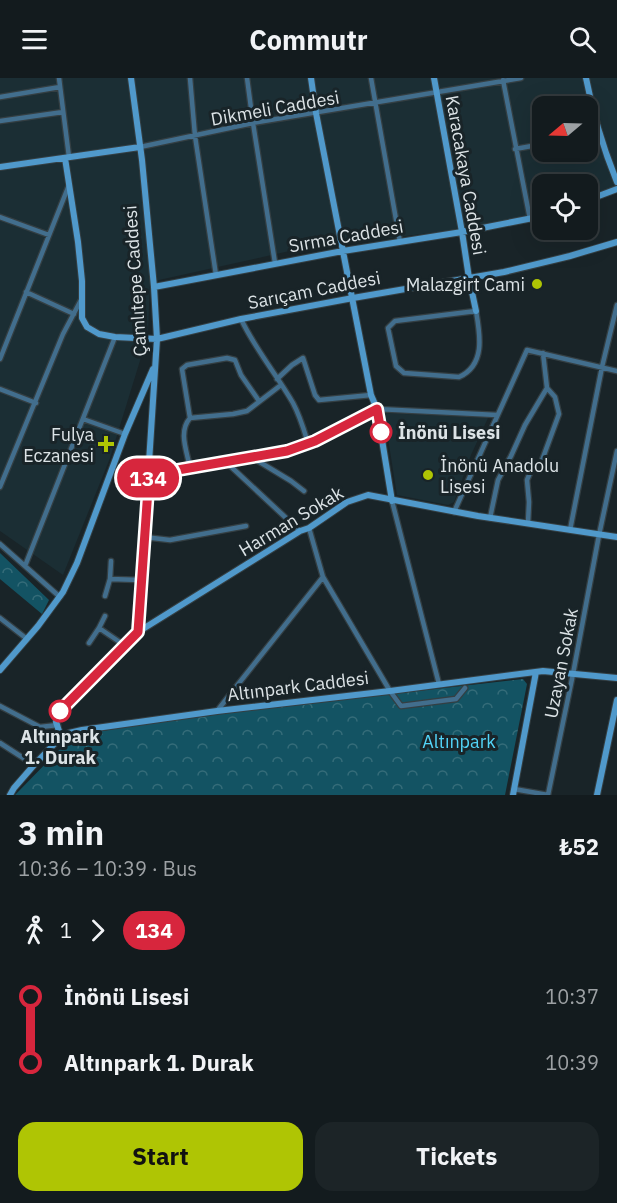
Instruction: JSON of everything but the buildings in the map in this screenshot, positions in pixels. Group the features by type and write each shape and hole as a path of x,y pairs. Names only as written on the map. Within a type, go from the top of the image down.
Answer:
{"street":[{"path":"0,487 63,334 82,298 78,242 69,185 59,78"},
{"name":"Çamlıtepe Caddesi","path":"131,78 154,287 157,339 138,632"},
{"path":"190,78 195,136 216,275"},
{"path":"247,78 275,263"},
{"path":"311,78 371,396 377,409 392,501 439,684"},
{"path":"371,78 400,242"},
{"name":"Karacakaya Caddesi","path":"434,78 476,311"},
{"name":"Dikmeli Caddesi","path":"140,147 253,123 375,104 503,79 521,78"},
{"path":"586,78 599,134 617,182"},
{"path":"503,79 530,219"},
{"path":"0,97 60,87"},
{"path":"0,121 63,112"},
{"path":"516,149 532,146"},
{"path":"0,167 140,147"},
{"path":"0,359 69,185"},
{"path":"598,196 617,189"},
{"path":"1,219 49,236"},
{"name":"Sırma Caddesi","path":"154,287 343,250 530,219"},
{"name":"Sarıçam Caddesi","path":"82,298 82,318 87,327 99,334 157,339 241,319 533,265 617,242"},
{"path":"26,292 74,314"},
{"path":"570,530 602,367 617,305"},
{"path":"476,311 480,347 478,356 467,374 459,377 404,373 396,366 388,328 395,321 476,311"},
{"path":"241,319 293,403 308,444"},
{"path":"0,334 8,338"},
{"path":"25,566 115,337"},
{"path":"454,512 527,350 617,371"},
{"path":"528,523 527,480 530,472 541,463 559,414 555,397 547,388 543,353"},
{"path":"190,418 182,369 187,365 227,358 235,360 241,375 259,402"},
{"path":"277,379 303,358 315,395 319,400 371,396"},
{"path":"0,670 60,597 77,563 125,434 155,364"},
{"path":"190,468 183,432 190,418 247,411 281,385"},
{"path":"490,518 498,480 530,415 547,388"},
{"path":"0,389 36,403"},
{"path":"149,475 287,451 308,444 377,409 497,415"},
{"path":"83,419 125,434"},
{"name":"Uzayan Sokak","path":"548,795 617,451"},
{"path":"253,458 304,491"},
{"path":"226,462 300,531"},
{"name":"Harman Sokak","path":"138,632 300,531 309,528 347,502 368,495 454,512 617,537"},
{"path":"144,537 170,540 246,526"},
{"path":"309,528 323,577 401,706 456,699 465,688"},
{"path":"1,546 60,597"},
{"path":"105,596 110,579 111,561"},
{"path":"217,711 323,577"},
{"path":"110,579 141,580"},
{"path":"89,643 105,616"},
{"path":"0,618 27,639"},
{"path":"99,628 124,645"},
{"path":"62,737 57,722 60,711 138,632"},
{"name":"Altınpark Caddesi","path":"10,795 34,765 62,737 82,730 543,671 617,678"},
{"path":"536,672 514,792 548,795"},
{"path":"597,795 615,726 617,700"},
{"path":"0,706 40,726 58,725"},
{"path":"0,743 34,765"}],"shaded area":[{"path":"0,78 617,78 617,192 598,199 598,174 532,174 532,220 294,250 150,282 148,332 143,351 110,458 63,575 0,531"},
{"path":"384,413 488,418 471,455 454,502 448,505 397,495"}],"green space":[{"path":"0,553 49,600 42,614 0,579"},
{"name":"Altınpark","path":"523,679 527,684 505,795 15,795 58,751 84,734 188,717"}],"bus line":[{"name":"134","path":"60,711 138,632 149,475 287,451 315,441 377,409 381,432"}],"place":[{"name":"Malazgirt Cami","path":"537,284"},
{"name":"İnönü Lisesi","path":"381,432"},
{"name":"Fulya Eczanesi","path":"106,444"},
{"name":"İnönü Anadolu Lisesi","path":"428,475"},
{"name":"Altınpark 1. Durak","path":"60,711"}]}
